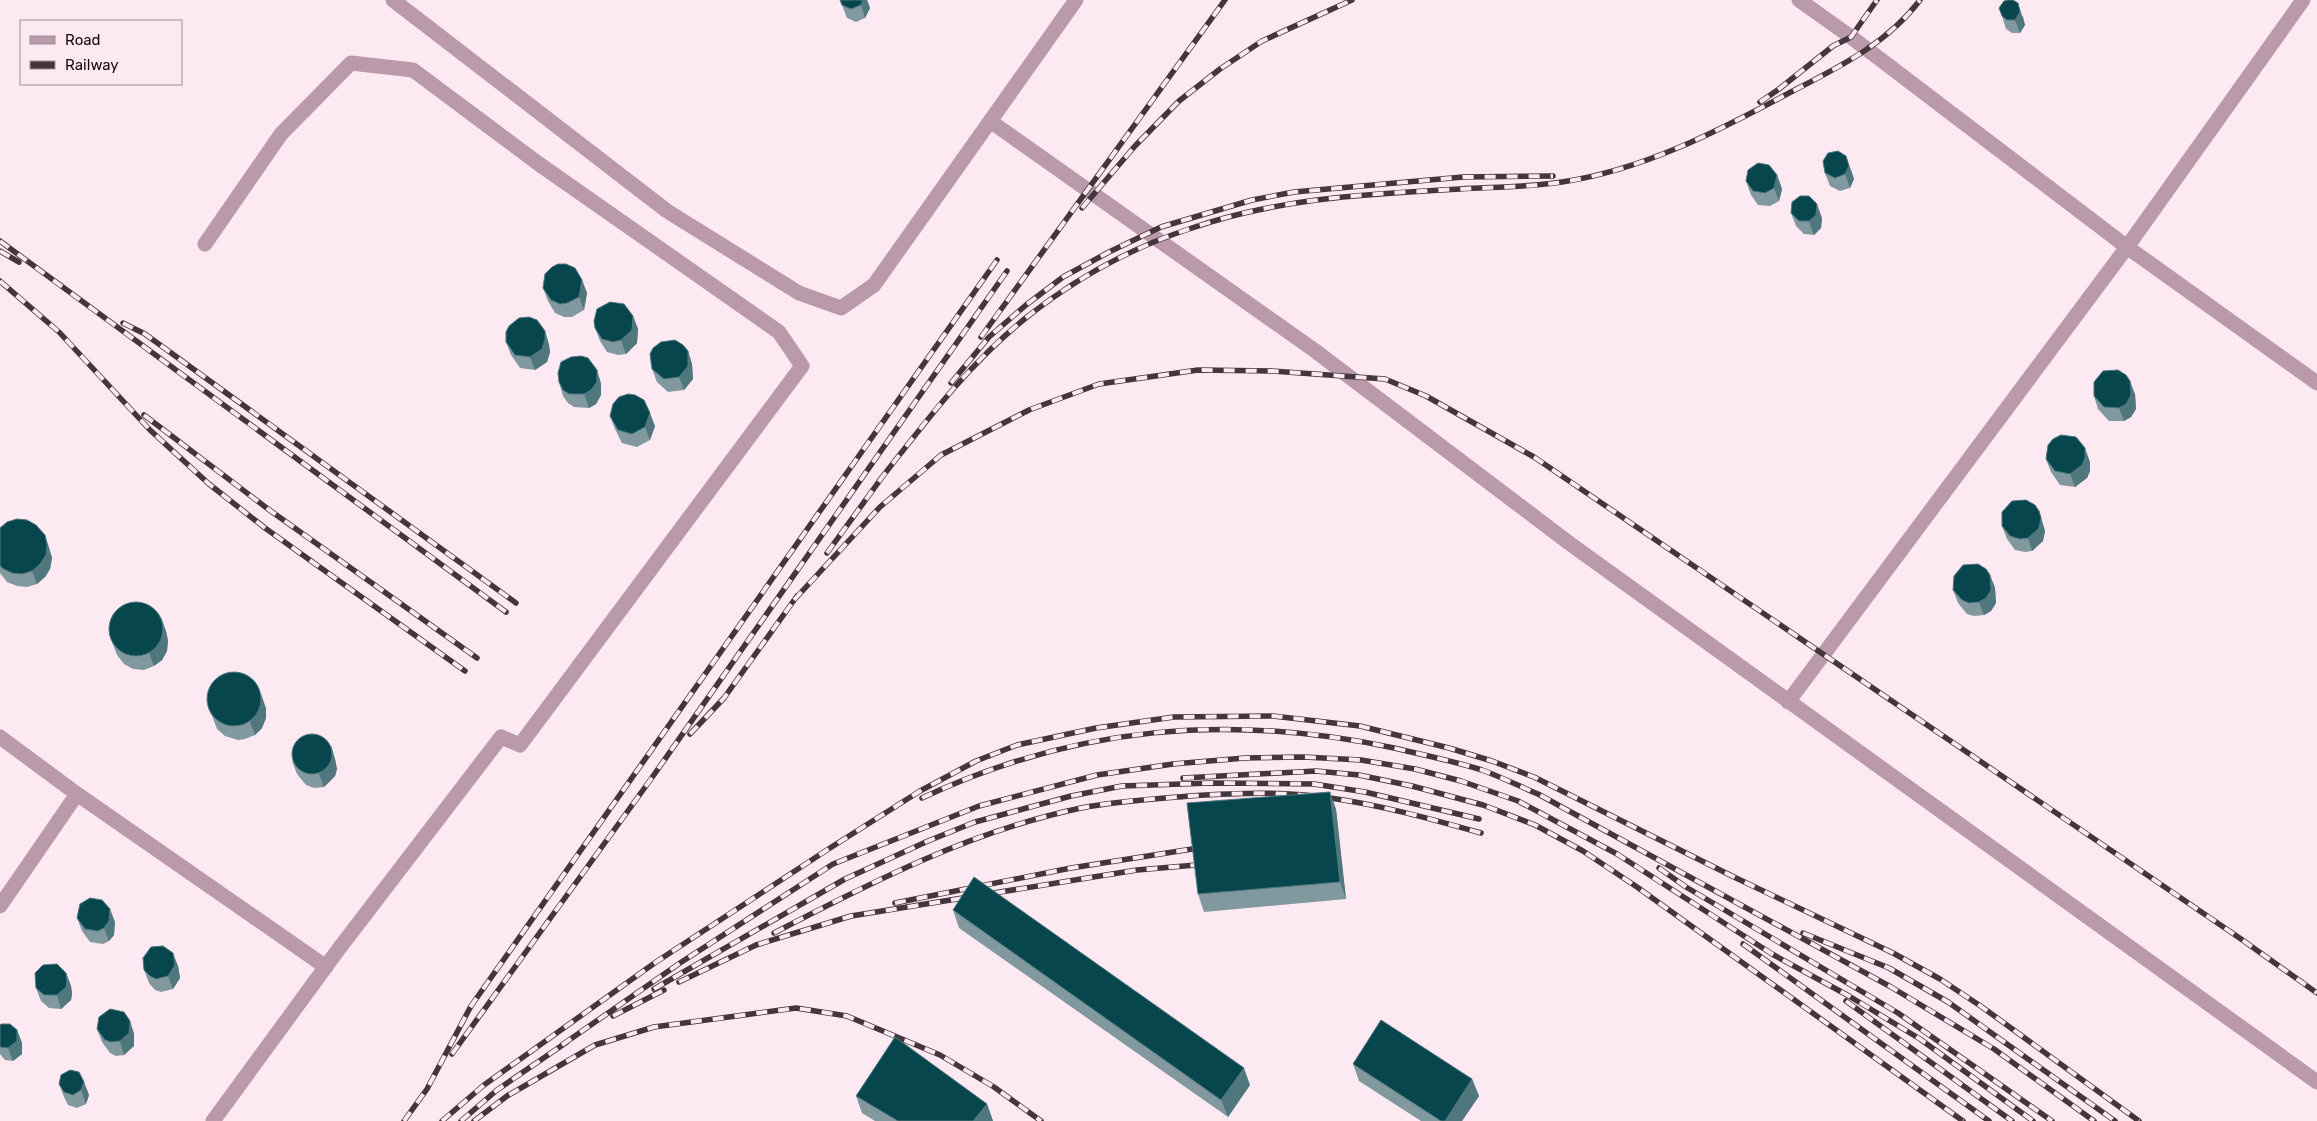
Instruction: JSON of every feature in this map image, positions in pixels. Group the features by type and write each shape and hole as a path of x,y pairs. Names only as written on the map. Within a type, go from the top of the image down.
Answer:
{"lane":[{"path":"393,0 667,211 799,293 841,308 874,286 1076,0"},
{"path":"1799,0 1851,37 2127,247 2317,383"},
{"path":"1788,702 2127,247 2303,0"},
{"path":"205,244 281,134 351,64 413,70 539,164 779,332 802,366 520,745 501,737 326,966 212,1121"},
{"path":"990,121 1314,350 1569,544 2317,1082"},
{"path":"0,738 77,794 326,966"},
{"path":"0,906 77,794"}],"building":[{"path":"840,0 863,0 861,5 851,9 842,5"},
{"path":"2008,0 2018,3 2020,12 2015,20 2007,20 2002,16 1999,8 2004,1"},
{"path":"1838,151 1846,156 1849,166 1845,174 1835,178 1825,173 1823,161 1828,153"},
{"path":"1758,163 1769,165 1777,175 1774,188 1765,193 1753,191 1746,181 1748,170"},
{"path":"1800,196 1809,196 1817,204 1816,215 1809,221 1799,221 1791,213 1792,202"},
{"path":"558,264 566,264 575,268 582,280 579,297 560,304 551,300 543,288 545,274"},
{"path":"610,302 624,304 633,316 632,330 621,340 613,342 602,339 595,328 594,321 597,309"},
{"path":"529,317 537,320 545,331 542,349 530,357 515,355 506,342 506,332 509,326 519,318"},
{"path":"675,340 688,351 688,366 679,377 664,379 652,369 650,354 653,348 661,342"},
{"path":"581,356 588,358 597,370 597,382 591,390 584,394 569,394 563,390 559,382 558,373 561,362 571,357"},
{"path":"2118,370 2126,375 2130,381 2131,395 2126,404 2119,408 2104,407 2094,396 2094,382 2103,371"},
{"path":"628,394 635,395 644,400 650,413 645,427 632,434 618,430 610,416 613,404 619,397"},
{"path":"2061,435 2076,437 2085,448 2085,458 2082,465 2070,474 2055,471 2046,459 2048,445 2053,439"},
{"path":"2026,500 2035,505 2041,518 2039,528 2028,538 2020,539 2010,536 2002,526 2002,512 2012,501"},
{"path":"17,519 27,520 36,525 45,535 47,545 46,555 40,564 32,571 22,574 12,573 0,565 0,528 7,522"},
{"path":"1978,564 1986,569 1990,575 1991,590 1986,598 1979,602 1969,603 1962,600 1953,590 1954,576 1963,565"},
{"path":"131,602 141,602 151,606 159,614 163,629 159,644 151,652 141,656 131,656 121,652 113,644 109,634 109,624 113,614 121,606"},
{"path":"229,672 239,672 249,676 257,684 261,699 257,714 249,722 239,726 229,726 219,722 211,714 207,704 207,694 211,684 219,676"},
{"path":"316,734 323,737 329,743 332,754 331,762 323,771 316,774 308,774 301,771 293,762 292,750 295,743 304,735"},
{"path":"1330,792 1340,882 1198,894 1187,803"},
{"path":"974,877 1244,1068 1221,1100 953,910"},
{"path":"90,898 102,900 110,909 109,921 104,928 98,931 85,929 77,918 80,904"},
{"path":"163,946 173,953 175,965 168,976 156,979 144,970 143,958 151,947"},
{"path":"57,964 66,973 66,987 57,995 44,995 36,988 35,973 43,965"},
{"path":"110,1009 124,1012 130,1021 129,1033 120,1041 111,1042 105,1040 97,1029 99,1017"},
{"path":"1381,1020 1472,1079 1445,1121 1441,1121 1353,1064"},
{"path":"1,1024 10,1024 17,1030 17,1041 8,1048 0,1047"},
{"path":"895,1037 987,1104 973,1121 898,1121 856,1096"},
{"path":"70,1070 79,1072 84,1082 81,1090 73,1095 64,1092 59,1084 61,1075"}],"railway":[{"path":"981,337 1225,0"},
{"path":"1082,208 1135,146 1179,101 1220,69 1262,41 1352,0"},
{"path":"1760,102 1833,46 1851,37 1877,0"},
{"path":"879,481 948,395 1006,335 1045,303 1084,277 1146,245 1222,219 1289,204 1391,193 1550,184 1592,176 1651,159 1707,135 1860,54 1892,30 1920,0"},
{"path":"951,383 989,337 1026,305 1063,277 1161,227 1252,200 1294,192 1463,177 1553,176"},
{"path":"0,241 506,612"},
{"path":"0,251 19,262"},
{"path":"404,1121 427,1089 471,1006 997,260"},
{"path":"452,1054 651,779 1007,271"},
{"path":"0,281 59,332 150,430 209,484 265,528 465,671"},
{"path":"123,323 145,334 516,603"},
{"path":"794,600 880,507 941,455 1029,410 1099,384 1198,370 1272,371 1385,379 1426,396 1534,457 2241,939 2317,993"},
{"path":"144,415 268,509 477,658"},
{"path":"827,553 883,476"},
{"path":"690,734 724,698 797,596"},
{"path":"442,1121 484,1085 656,962 920,791 976,761 1017,745 1096,728 1174,717 1273,716 1360,726 1449,748 1492,761 1534,777 1734,877 1893,953 1940,979 1982,1007 2139,1121"},
{"path":"922,798 980,774 1038,755 1096,741 1154,733 1213,729 1272,731 1333,737 1394,748 1482,770 1538,794 1891,987 1994,1049 2094,1121"},
{"path":"562,1045 680,963 833,864 979,806 1097,775 1173,764 1245,758 1304,757 1361,760 1415,769 1461,781 1518,801 1617,854 1772,954 1849,996 1920,1039 2033,1121"},
{"path":"1183,778 1316,771 1359,775 1412,786 1483,805 1535,825 1583,851 1637,887 1963,1121"},
{"path":"654,989 845,879 975,822 1071,796 1122,786 1212,783 1314,784 1365,792 1479,819"},
{"path":"774,933 885,877 961,844 1040,818 1081,808 1108,804 1225,794 1295,794 1368,804 1481,833"},
{"path":"895,903 1071,868 1205,847"},
{"path":"679,982 756,945 851,916 1137,870 1208,864"},
{"path":"1659,868 1686,887 1898,1013 2052,1121"},
{"path":"1803,933 1889,968 1948,1002 2115,1121"},
{"path":"1743,944 1989,1121"},
{"path":"613,1016 664,990"},
{"path":"1846,1001 2012,1121"},
{"path":"474,1121 507,1096 595,1045 654,1027 796,1008 847,1016 940,1055 994,1087 1041,1121"},
{"path":"461,1121 497,1090 567,1042"}]}
